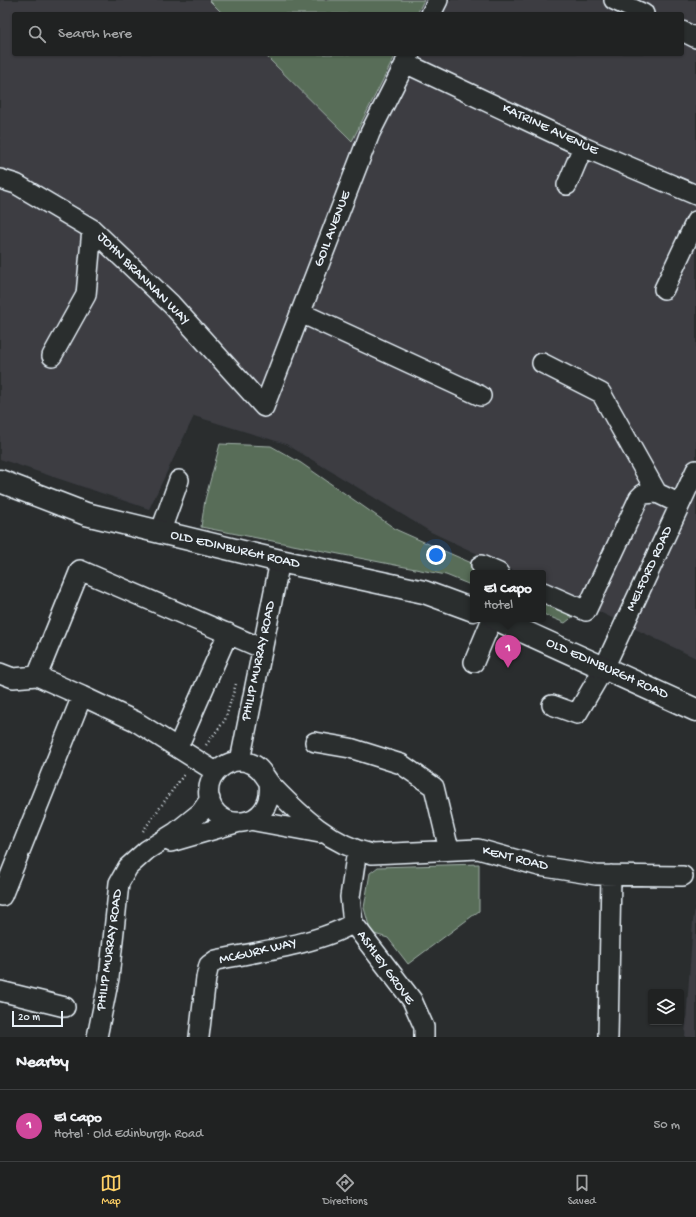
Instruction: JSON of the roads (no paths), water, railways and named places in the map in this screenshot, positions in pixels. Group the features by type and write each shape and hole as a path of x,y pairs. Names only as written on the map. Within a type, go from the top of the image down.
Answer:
{"main road":[{"name":"OLD EDINBURGH ROAD","path":"0,481 86,514 280,561 424,592 470,609"},
{"name":"OLD EDINBURGH ROAD","path":"503,622 696,710"}],"street":[{"path":"432,12 438,0"},
{"path":"614,0 640,12"},
{"path":"684,32 696,38"},
{"name":"KATRINE AVENUE","path":"408,58 583,146 696,195"},
{"name":"GOIL AVENUE","path":"264,407 370,133 408,58"},
{"path":"567,185 583,146"},
{"name":"JOHN BRANNAN WAY","path":"0,179 16,184 92,229 171,304 264,407"},
{"path":"664,289 696,221"},
{"path":"52,356 86,294 92,229"},
{"path":"300,313 481,396"},
{"path":"542,362 601,393 657,493"},
{"name":"MELFORD ROAD","path":"552,705 577,714 604,668 696,470"},
{"path":"160,533 179,480"},
{"path":"546,593 586,611 639,498 643,494 657,493 680,504"},
{"name":"PHILIP MURRAY ROAD","path":"240,761 261,648 280,561"},
{"path":"481,565 492,570"},
{"path":"38,676 80,570 261,648"},
{"path":"474,662 491,622"},
{"path":"178,747 228,634"},
{"path":"0,673 13,678 38,676 82,696 135,721 216,772"},
{"path":"2,896 82,696"},
{"path":"315,742 350,748 401,764 434,787 448,850"},
{"path":"245,821 226,819 217,813 210,799 209,787 216,772 224,765 240,761 250,763 260,769 269,783"},
{"name":"PHILIP MURRAY ROAD","path":"147,850 192,834 259,816 266,807 270,793 269,783"},
{"name":"KENT ROAD","path":"269,783 299,815 327,834 357,850 372,854 478,849 539,866 596,875 683,876"},
{"name":"PHILIP MURRAY ROAD","path":"98,1037 109,978 119,883 128,867 147,850 176,832 201,812 210,799"},
{"name":"KENT ROAD","path":"245,821 327,834"},
{"name":"ASHLEY GROVE","path":"357,850 350,897 353,923 412,1000 424,1027 424,1037"},
{"path":"608,1037 611,875"},
{"name":"MCGURK WAY","path":"199,1037 209,965 216,960 292,944 342,930 353,923"},
{"path":"0,991 65,1007"}],"place":[{"name":"El Capo","path":"508,668"}]}
